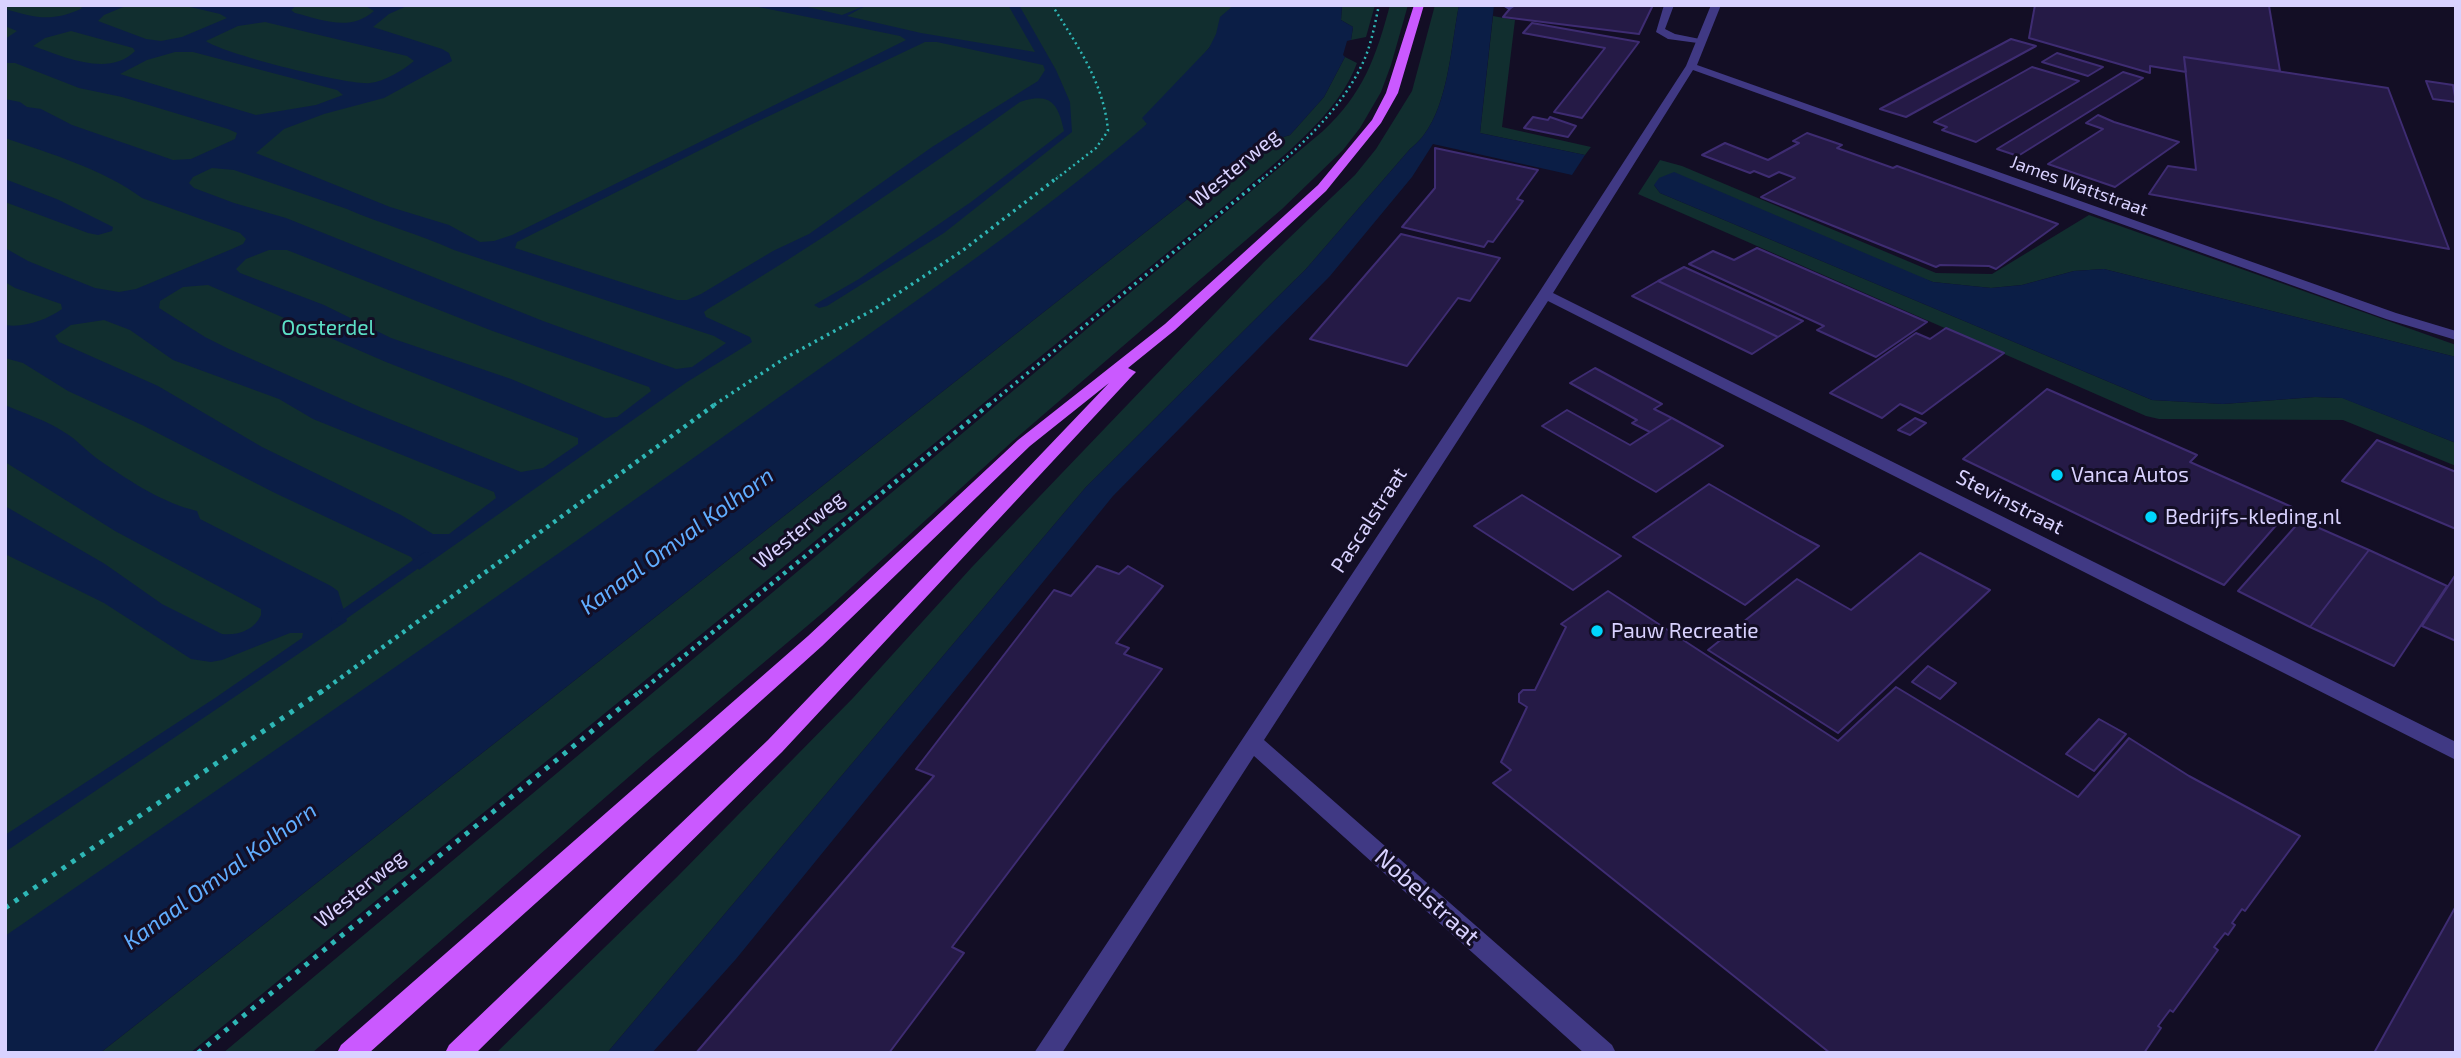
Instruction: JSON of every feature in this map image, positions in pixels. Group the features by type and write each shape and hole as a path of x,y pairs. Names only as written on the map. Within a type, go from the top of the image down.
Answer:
{"main road":[{"path":"458,1053 775,746 1170,327 1322,187 1348,159 1377,121 1392,93 1419,5"},
{"path":"350,1053 815,641 1024,443 1170,327"}],"street":[{"path":"1669,5 1656,29 1672,37 1700,42"},
{"name":"Pascalstraat","path":"1047,1053 1545,294 1691,66 1716,5"},
{"name":"James Wattstraat","path":"1691,66 2391,316 2456,336"},
{"name":"Stevinstraat","path":"1545,294 2456,751"},
{"name":"Nobelstraat","path":"1251,741 1602,1053"}],"path":[{"path":"5,908 274,726 718,403 785,358 873,310 962,251 1097,148 1108,131 1099,90 1086,60 1052,5"},
{"name":"Westerweg","path":"198,1053 780,578 1286,159 1321,126 1343,99 1364,60 1379,5"}],"green space":[{"name":"Oosterdel","path":"5,5 1244,5 1113,166 5,953"},
{"path":"1342,5 1375,5 1366,37 1351,40 1353,27 1341,20"},
{"path":"1390,5 1408,5 1381,92 1360,128 1343,150 1282,209 1014,440 832,605 647,761 312,1053 223,1053 1323,131 1348,103 1366,74"},
{"path":"1435,5 1459,5 1450,63 1440,103 1423,137 1306,269 1086,487 607,1053 496,1053 677,877 853,698 972,567 1264,262 1355,175 1376,149 1412,91"},
{"path":"1493,16 1515,20 1502,127 1591,147 1585,155 1480,133"},
{"path":"1345,57 1357,63 1337,99 1309,132 1245,189 190,1053 100,1053 1245,154 1263,143 1290,135 1324,97"},
{"path":"1660,160 1682,166 1936,273 1992,274 2089,215 2456,345 2456,357 2104,269 2074,271 2022,285 1991,288 1933,282 1654,185 1660,193 2152,400 2223,404 2315,397 2343,398 2456,443 2456,466 2343,420 2159,419 2146,416 1638,194"}],"water":[{"path":"83,5 128,5 104,15 98,21 146,39 161,41 182,37 227,18 182,5 297,5 291,10 295,13 346,23 374,11 364,5 409,5 389,14 373,27 442,49 449,53 452,61 384,98 324,114 284,129 256,153 390,207 449,225 480,242 512,235 906,40 900,36 749,5 799,5 842,15 867,5 847,16 921,33 1035,52 1008,5 1019,5 1056,70 1070,102 1072,132 944,233 827,306 819,308 814,305 859,279 971,202 1064,131 1059,113 1051,102 1039,98 1020,102 866,209 708,309 704,312 706,317 750,337 752,342 687,382 419,570 411,557 68,391 23,363 5,358 5,325 35,322 62,309 61,304 5,282 5,248 28,261 95,288 119,292 136,289 232,249 243,244 246,239 240,233 142,198 111,179 76,163 5,138 5,99 41,109 72,125 173,160 191,159 235,139 237,133 228,129 122,97 79,88 15,63 5,63 5,39 17,31 5,26 5,9 26,15 52,17 81,9","holes":["265,22 407,56 414,61 382,80 358,83 259,60 206,41 238,26","71,31 133,48 135,51 124,59 99,64 71,59 33,46 45,38","925,42 937,42 1043,65 1045,70 1038,81 932,147 809,234 773,251 687,300 677,300 515,248 517,242 748,126","175,52 193,52 337,90 343,95 316,105 256,115 120,74 147,60","212,168 234,170 454,250 714,336 726,343 692,367 676,369 543,321 286,218 194,188 189,183 193,177","269,250 287,250 490,330 649,387 651,391 617,417 605,418 511,379 391,338 324,305 240,273 236,269 246,259","208,285 386,362 578,438 578,444 543,468 521,472 362,408 229,349 159,308 160,301 183,287","104,320 130,330 173,360 279,399 313,419 494,492 496,498 449,534 433,534 401,515 262,447 158,386 59,342 55,336 71,325"]},
{"name":"Kanaal Omval Kolhorn","path":"1234,5 1342,5 1341,20 1353,27 1351,40 1347,41 1343,55 1345,57 1324,97 1290,135 1263,143 1245,154 100,1053 5,1053 5,936 566,548 1051,202 1147,124 1142,118 1209,48 1220,17"},
{"path":"1459,5 1494,5 1480,133 1585,155 1572,175 1433,144 1412,177 1330,276 1113,496 736,959 652,1053 607,1053 1086,487 1306,269 1423,137 1440,103 1450,63"},
{"path":"1674,172 1933,282 1991,288 2022,285 2074,271 2104,269 2456,357 2456,443 2342,398 2315,397 2223,404 2152,400 1660,193 1654,185 1659,178"},
{"path":"5,179 59,200 113,227 112,231 98,235 88,233 5,202"},
{"path":"5,405 57,428 124,477 148,491 197,511 200,519 331,586 338,591 347,621 5,852 5,835 215,698 302,638 303,633 290,633 222,660 211,662 191,659 104,603 5,554 5,506 105,564 162,604 222,634 245,631 254,625 261,615 261,609 115,531 5,462"}],"building":[{"path":"1513,5 1653,5 1639,34 1503,17"},
{"path":"2035,5 2269,6 2280,71 2184,57 2186,72 2150,66 2150,73 2029,38"},
{"path":"1532,23 1639,42 1582,118 1554,112 1605,48 1523,33"},
{"path":"2011,39 2036,46 1906,117 1880,109"},
{"path":"2057,53 2103,67 2088,76 2042,62"},
{"path":"2184,57 2388,88 2449,249 2149,194 2168,166 2196,170"},
{"path":"2032,67 2079,81 1976,142 1942,130 1947,127 1934,122"},
{"path":"2123,72 2143,78 2018,156 1997,149"},
{"path":"2426,81 2453,85 2456,102 2433,99"},
{"path":"2098,115 2179,142 2115,187 2048,164 2103,129 2086,123"},
{"path":"1533,117 1548,120 1550,117 1576,126 1568,137 1524,128"},
{"path":"1807,133 1842,145 1837,148 1893,168 1897,166 2058,224 1996,269 1989,266 1936,267 1761,197 1795,178 1779,172 1769,177 1754,171 1750,173 1702,155 1725,143 1768,160 1799,143 1793,141"},
{"path":"1435,148 1538,170 1517,199 1523,201 1493,242 1488,241 1484,247 1402,227 1435,188"},
{"path":"1401,234 1500,258 1470,301 1458,298 1407,366 1310,339"},
{"path":"1757,248 1927,322 1876,357 1817,330 1824,326 1689,264 1713,251 1734,260"},
{"path":"1684,267 1803,321 1778,337 1658,281"},
{"path":"1658,281 1778,337 1752,354 1632,296"},
{"path":"1946,328 2004,353 1922,414 1900,404 1882,418 1830,393 1916,333 1930,339"},
{"path":"1595,368 1662,404 1654,409 1672,418 1650,432 1632,423 1637,420 1570,383"},
{"path":"2047,389 2197,455 2190,462 2292,507 2224,585 1963,459"},
{"path":"1567,410 1630,445 1672,418 1723,446 1656,492 1542,426"},
{"path":"1915,418 1926,423 1910,435 1898,430"},
{"path":"2377,440 2456,472 2456,529 2342,481"},
{"path":"1709,484 1819,546 1745,605 1633,537"},
{"path":"1522,495 1621,556 1573,590 1474,526"},
{"path":"2301,520 2369,550 2310,627 2238,591"},
{"path":"2369,550 2447,586 2394,666 2310,627"},
{"path":"1920,553 1990,590 1838,733 1708,650 1797,579 1851,610"},
{"path":"1097,566 1119,574 1128,566 1163,586 1116,643 1129,648 1124,654 1162,669 952,947 964,953 889,1053 696,1053 934,776 916,769 1054,590 1071,596"},
{"path":"2456,574 2456,641 2422,626"},
{"path":"1608,591 1838,741 1896,687 2078,797 2129,738 2189,776 2300,836 2245,911 2242,909 2232,923 2235,925 2228,935 2225,933 2214,947 2218,950 2173,1012 2170,1010 2158,1026 2161,1028 2144,1053 1830,1053 1493,783 1511,770 1501,762 1527,707 1519,702 1519,694 1523,690 1535,690 1566,627 1561,624"},
{"path":"1928,666 1956,683 1940,699 1912,682"},
{"path":"2099,719 2126,734 2094,771 2066,754"},
{"path":"2456,906 2456,1053 2374,1053"}],"waterway":[{"path":"336,620 426,557"}],"place":[{"name":"Vanca Autos","path":"2057,475"},
{"name":"Bedrijfs-kleding.nl","path":"2151,517"},
{"name":"Pauw Recreatie","path":"1597,631"}]}
